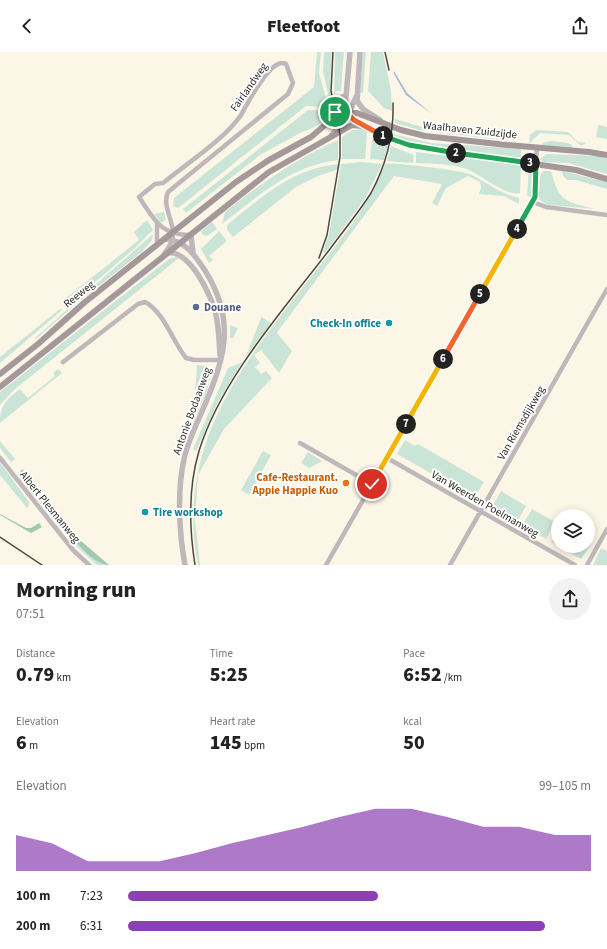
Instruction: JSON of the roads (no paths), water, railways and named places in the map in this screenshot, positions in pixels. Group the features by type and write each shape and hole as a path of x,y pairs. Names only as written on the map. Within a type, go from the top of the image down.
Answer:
{"main road":[{"name":"Reeweg","path":"0,374 38,344 85,302 156,247 169,239 180,227 250,172 311,136 336,114 350,113"},
{"name":"Waalhaven Zuidzijde","path":"350,113 401,130 425,136 607,155"},
{"name":"Reeweg","path":"0,387 269,172 330,137 356,125"},
{"name":"Waalhaven Zuidzijde","path":"356,125 365,127 395,141 416,147 576,170 607,178"}],"street":[{"name":"Reeweg","path":"329,120 344,99 347,90 350,52"},
{"name":"Reeweg","path":"330,137 350,113 356,99 360,52"},
{"name":"Fairlandweg","path":"158,224 138,197 155,184 163,183 235,124 268,70 277,63 283,62 286,64 293,83 288,94 168,192 166,203 171,224"},
{"path":"344,99 350,113"},
{"name":"Waalhaven Zuidzijde","path":"356,99 361,107 370,114 401,130"},
{"name":"Waalhaven Zuidzijde","path":"350,113 365,127"},
{"path":"326,565 533,202 537,147"},
{"path":"533,202 546,207 607,215"},
{"path":"158,224 164,230 173,233 191,235"},
{"path":"156,247 158,238 158,224"},
{"path":"171,224 180,227"},
{"path":"171,224 173,233"},
{"name":"Antonie Bodaanweg","path":"191,235 194,254"},
{"name":"Reeweg","path":"162,257 169,239"},
{"name":"Antonie Bodaanweg","path":"169,239 181,243 194,254 213,284 221,306 225,341 216,375 184,458 180,513 185,565"},
{"name":"Antonie Bodaanweg","path":"167,253 176,253 184,257 208,293 216,315 220,360"},
{"name":"Van Riemsdijkweg","path":"450,565 607,289"},
{"path":"63,362 140,302 145,302 151,307 171,332 186,358 194,360 220,360"},
{"path":"300,443 372,484"},
{"name":"Albert Plesmanweg","path":"0,458 72,550 89,565"},
{"name":"Van Weerden Poelmanweg","path":"387,458 575,565"},
{"path":"587,565 607,529"}],"water":[{"path":"394,71 407,93 432,114 406,95 394,74"}],"railway":[{"path":"319,258 327,235 340,157 340,134 331,91 333,52"},
{"path":"385,52 389,70"},
{"path":"195,565 191,522 191,493 195,465 209,424 222,397 256,345 362,207 371,193 381,171 388,149 392,126 393,103"},
{"path":"0,537 42,565"}],"place":[{"name":"Douane","path":"196,307"},
{"name":"Check-In office","path":"389,323"},
{"name":"Cafe-Restaurant. Appie Happie Kuo","path":"346,483"},
{"name":"Tire workshop","path":"145,512"}]}
